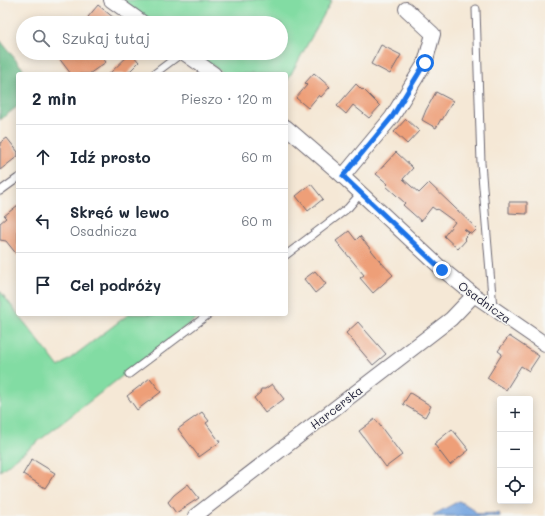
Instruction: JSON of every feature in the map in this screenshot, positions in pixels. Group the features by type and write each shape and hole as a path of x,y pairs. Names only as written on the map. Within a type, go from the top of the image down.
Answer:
{"street":[{"path":"110,0 132,16"},
{"path":"343,176 392,117 425,63 433,34 406,9"},
{"path":"193,60 211,72"},
{"name":"Osadnicza","path":"288,129 343,176 442,270 474,295 545,344"},
{"name":"Harcerska","path":"195,516 451,319 474,295"}],"lane":[{"path":"476,9 481,163 493,308"},
{"path":"157,72 173,60"},
{"path":"0,191 16,179"},
{"path":"288,253 348,208 361,193"},
{"path":"129,374 206,316"}],"green space":[{"path":"332,0 288,79 288,72 223,72 204,60 288,60 288,16 142,16 122,1"},
{"path":"0,40 25,72 16,72 16,108 0,120"},
{"path":"0,291 16,312 16,316 19,316 59,367 126,316 199,316 0,471"}],"water":[{"path":"459,501 470,507 478,514 499,513 500,516 433,515"}],"building":[{"path":"98,5 111,16 89,16"},
{"path":"381,45 401,55 390,74 371,64"},
{"path":"60,60 104,60 106,62 92,72 69,72"},
{"path":"124,60 137,60 139,62 129,72 111,72"},
{"path":"314,73 330,87 321,97 319,95 308,108 296,98 307,85 305,83"},
{"path":"356,84 380,106 369,118 353,105 346,114 337,106"},
{"path":"436,92 453,101 436,128 422,120"},
{"path":"406,119 419,131 407,144 394,132"},
{"path":"7,138 16,149 16,158 0,170 0,143"},
{"path":"396,152 413,168 403,179 419,193 429,183 477,229 472,234 464,229 469,233 464,238 466,240 458,249 444,236 455,222 432,207 421,221 403,205 405,203 386,186 388,184 376,174"},
{"path":"311,184 323,199 308,211 296,196"},
{"path":"509,202 527,202 527,214 509,213"},
{"path":"16,207 16,254 6,241 0,240 0,223 6,218 4,216"},
{"path":"349,231 356,240 360,236 393,275 373,293 360,278 364,275 336,241"},
{"path":"315,271 326,284 315,293 304,279"},
{"path":"358,322 386,354 373,365 346,333"},
{"path":"509,336 539,356 529,371 521,366 506,390 487,378 502,354 498,351"},
{"path":"150,378 161,392 137,410 127,396"},
{"path":"272,384 284,399 265,413 254,398 260,393 261,389 265,389"},
{"path":"410,393 431,406 425,417 403,404"},
{"path":"202,412 209,421 206,423 220,442 199,457 178,429"},
{"path":"375,419 402,455 386,467 359,431"},
{"path":"452,429 469,450 450,465 434,444"},
{"path":"32,459 55,473 45,488 23,474"},
{"path":"188,484 199,498 176,513 168,502"}],"route":[{"path":"425,63 392,117 343,176 442,270"}]}
